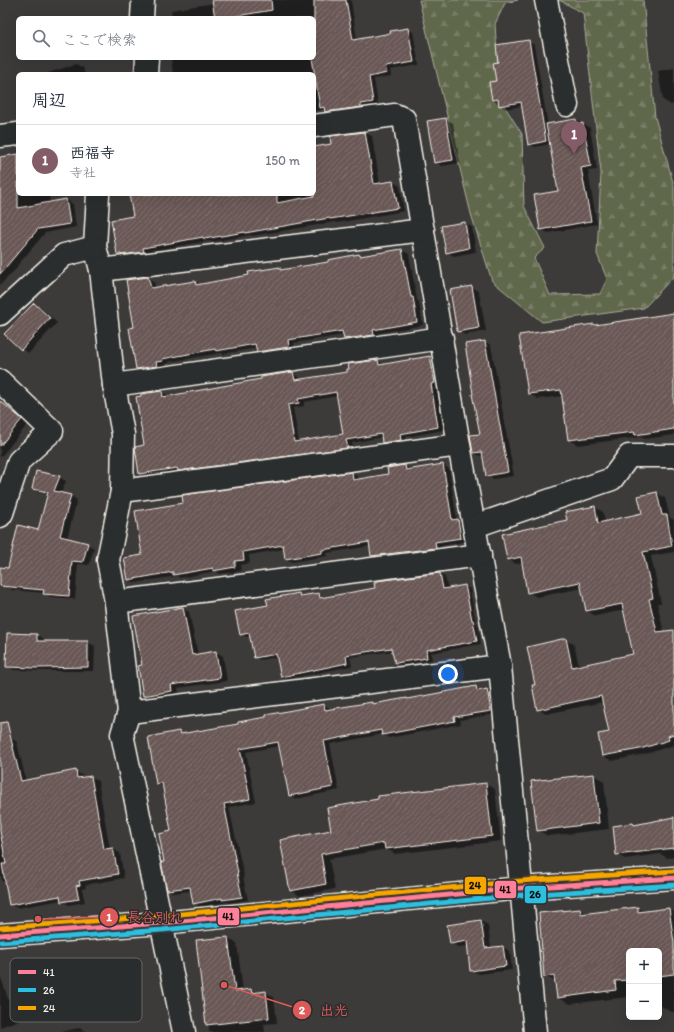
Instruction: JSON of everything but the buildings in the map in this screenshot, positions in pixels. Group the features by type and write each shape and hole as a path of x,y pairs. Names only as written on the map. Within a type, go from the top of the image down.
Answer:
{"main road":[{"path":"0,935 161,923 521,888 674,878"}],"street":[{"path":"142,16 143,0"},
{"path":"546,0 567,104"},
{"path":"146,72 147,60"},
{"path":"316,126 395,115 404,119 424,230 459,445 500,666 535,1032"},
{"path":"0,136 16,134"},
{"path":"98,196 95,247 101,270 114,385 123,434 122,491 108,560 116,602 129,712 122,734 184,1032"},
{"path":"101,270 424,230"},
{"path":"0,314 64,256 95,247"},
{"path":"114,385 442,338"},
{"path":"0,381 52,431 19,462 0,516"},
{"path":"122,491 459,445"},
{"path":"475,526 612,479 629,456 674,456"},
{"path":"116,602 480,555"},
{"path":"129,712 500,666"}],"green space":[{"path":"419,0 518,0 505,3 495,24 500,99 522,134 524,206 545,248 534,258 550,295 600,294 607,279 597,254 601,173 583,13 559,0 643,0 655,117 674,186 674,276 644,308 542,322 492,281 471,214"}],"transit line":[{"name":"24","path":"0,928 160,916 520,881 674,871"},
{"name":"41","path":"0,935 161,923 521,888 674,878"},
{"name":"26","path":"1,942 162,930 522,895 674,885"}],"place":[{"name":"西福寺","path":"574,154"},
{"name":"長谷別れ","path":"38,919"},
{"name":"出光","path":"224,985"}]}
